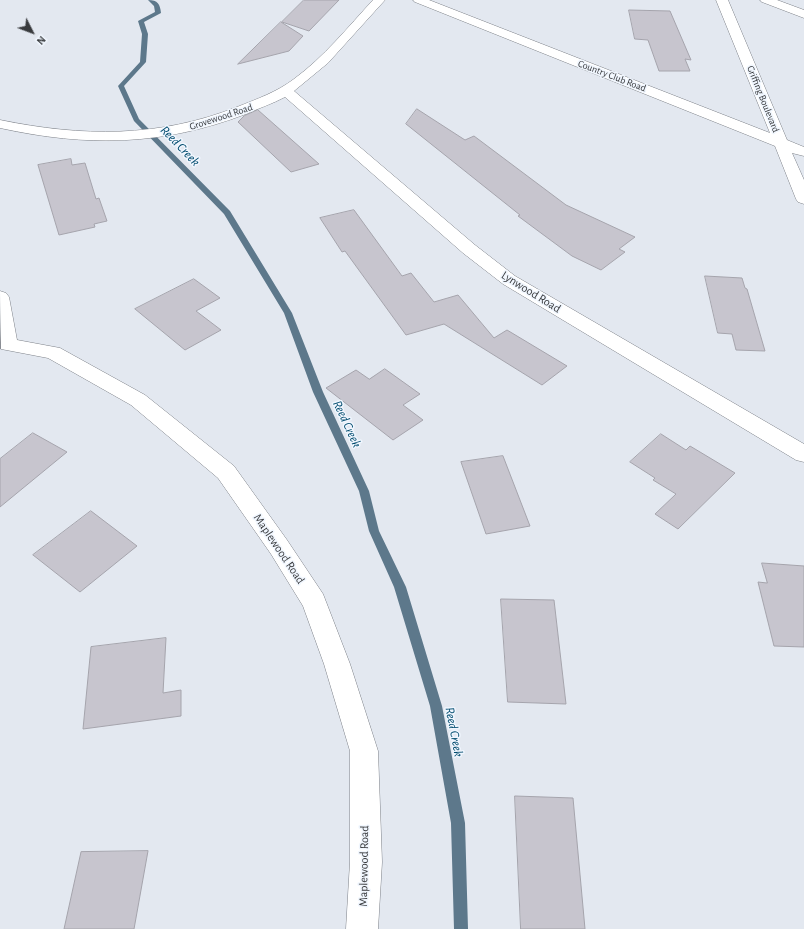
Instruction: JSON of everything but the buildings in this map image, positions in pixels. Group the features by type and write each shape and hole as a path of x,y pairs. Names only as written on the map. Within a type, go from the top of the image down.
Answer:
{"street":[{"name":"Grovewood Road","path":"0,124 28,131 94,137 137,137 170,132 233,115 286,91 317,66 379,0"},
{"name":"Country Club Road","path":"419,0 804,152"},
{"name":"Griffing Boulevard","path":"722,0 804,199"},
{"path":"766,0 804,14"},
{"name":"Lynwood Road","path":"286,91 469,249 509,280 804,454"},
{"name":"Maplewood Road","path":"0,297 4,348 53,353 138,400 226,472 279,546 314,602 337,664 364,751 366,862 362,929"}],"waterway":[{"name":"Reed Creek","path":"151,0 157,5 158,13 141,21 145,34 143,62 121,86 136,120 227,213 288,313 318,392 364,491 374,531 400,587 436,706 458,823 461,929"}]}
